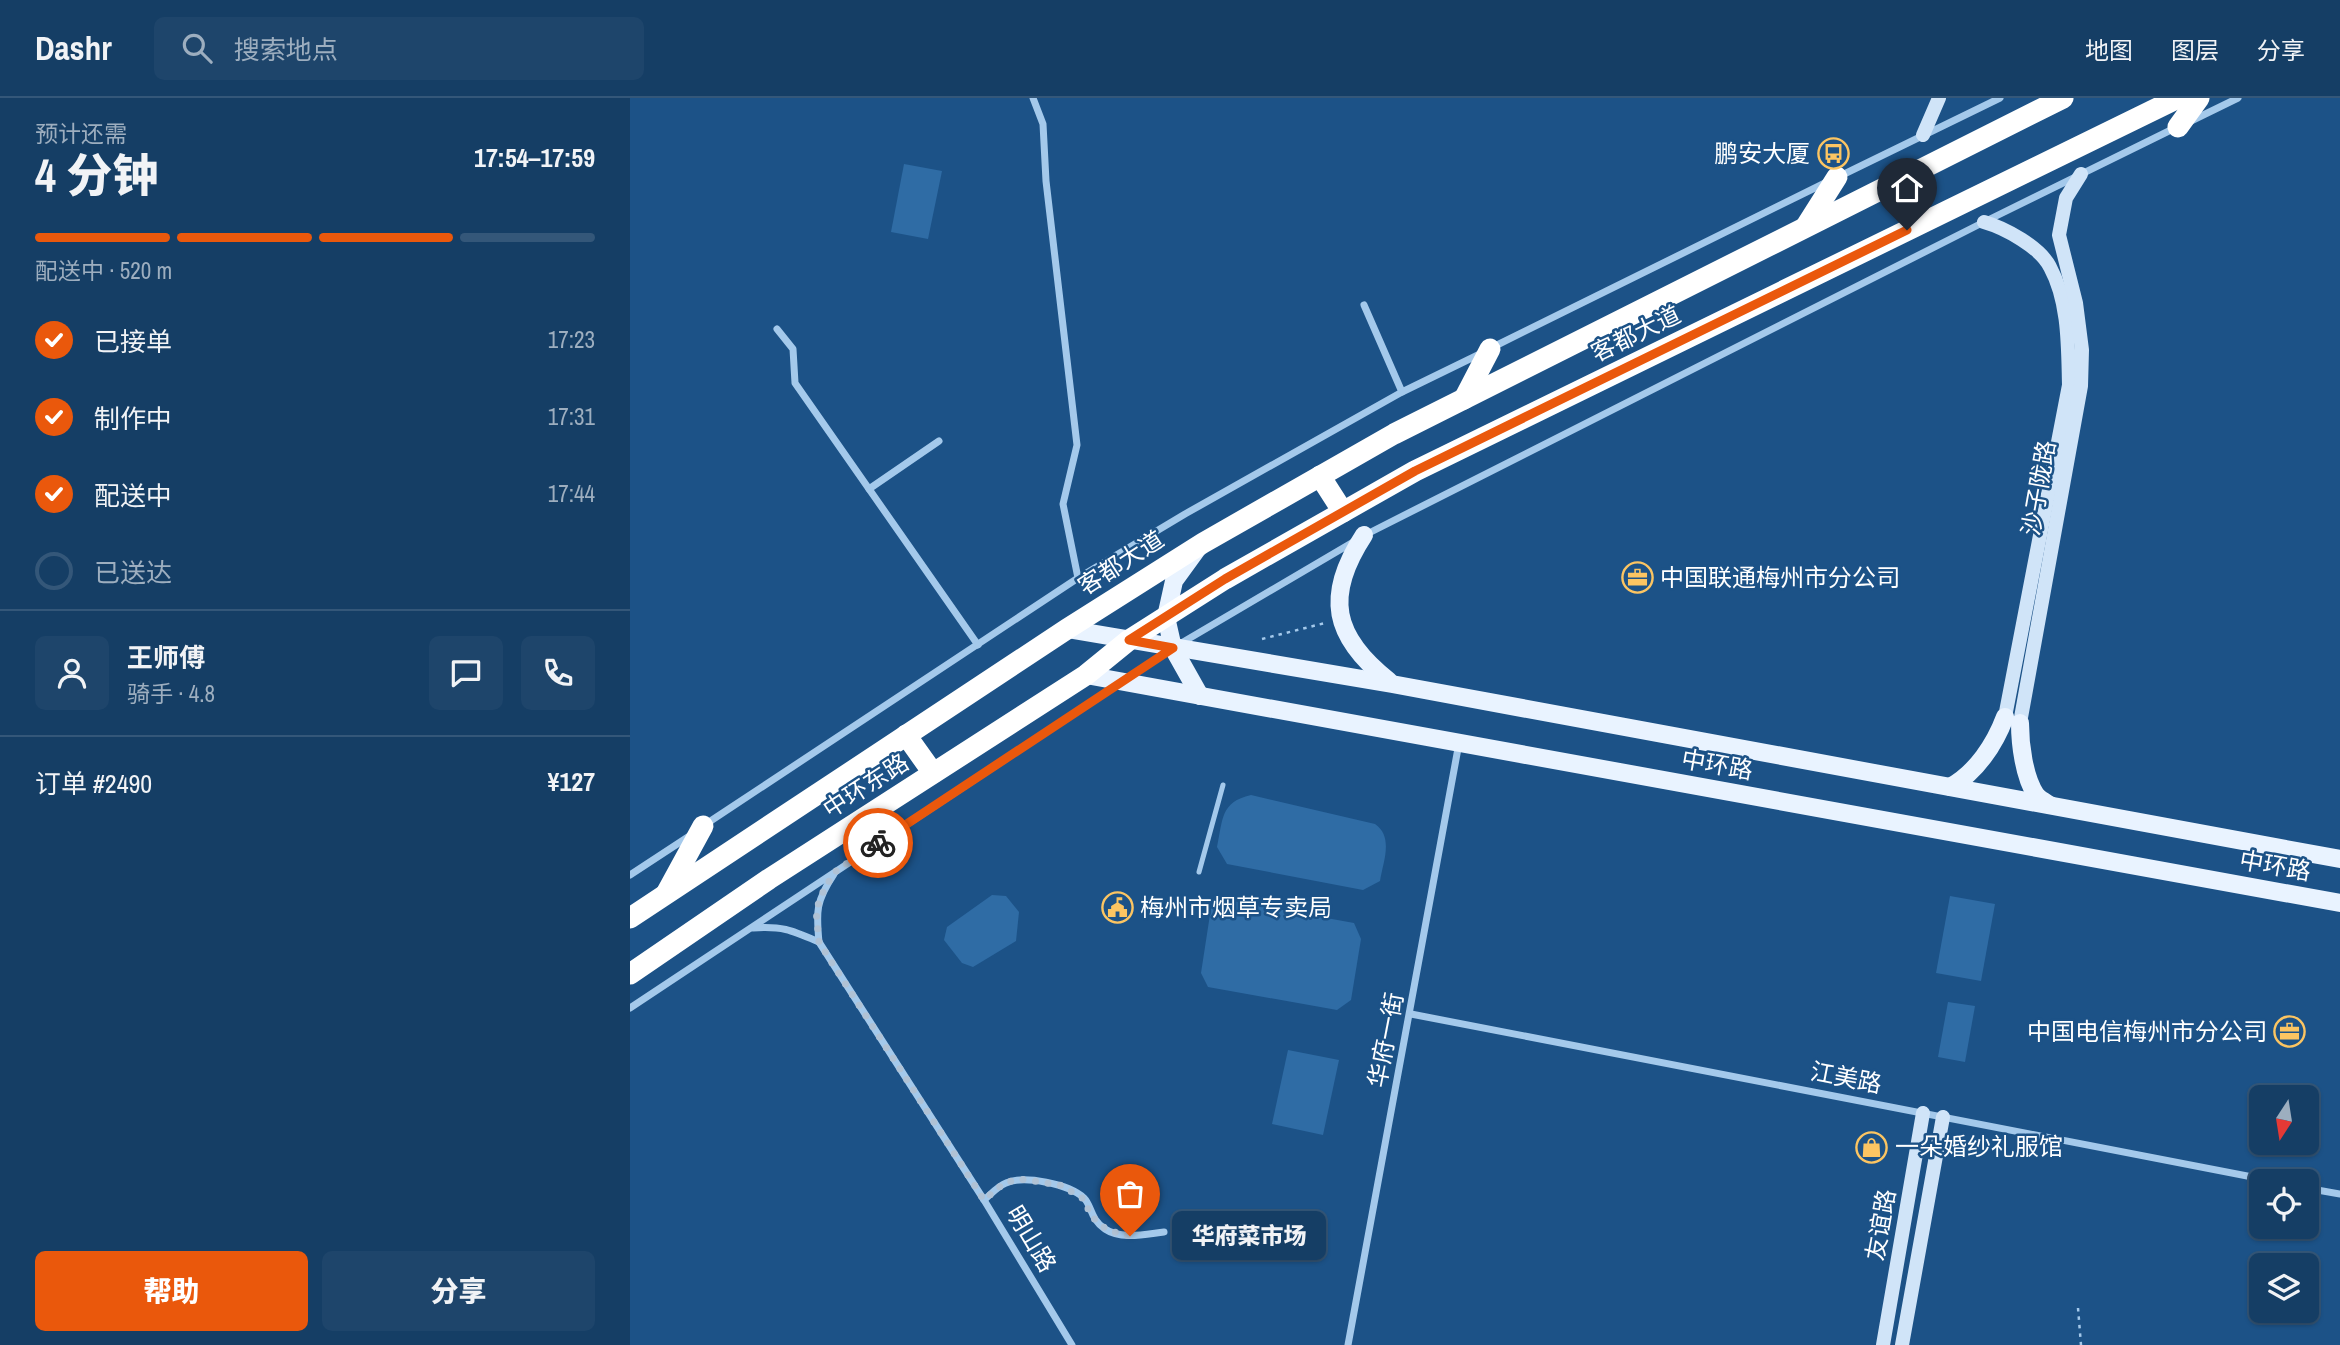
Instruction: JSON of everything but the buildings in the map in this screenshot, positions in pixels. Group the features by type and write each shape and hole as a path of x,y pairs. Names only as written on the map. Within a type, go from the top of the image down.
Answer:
{"highway":[{"name":"客都大道","path":"1067,629 1202,542 1394,434 2063,98"},
{"name":"客都大道","path":"1129,640 1225,579 1415,471 2178,98"},
{"path":"2178,127 2199,98"},
{"path":"1805,227 1837,177"},
{"path":"1464,399 1490,349"},
{"path":"1320,476 1343,512"},
{"name":"中环东路","path":"630,918 1067,629"},
{"name":"中环东路","path":"630,974 769,879 1086,675 1129,640"},
{"path":"906,735 933,774"},
{"path":"665,894 703,826"}],"main road":[{"path":"1364,535 1342,575 1340,600 1343,624 1352,645 1367,664 1392,684"},
{"path":"1200,696 1173,648 1166,617 1174,581 1202,542"},
{"name":"中环路","path":"1067,629 1392,684 2340,859"},
{"name":"中环路","path":"1086,675 2340,903"},
{"path":"1950,787 1964,780 2012,720"},
{"path":"2012,720 2036,796 2050,805"}],"street":[{"path":"1033,98 1043,124 1046,181 1077,444 1063,504 1078,578"},
{"path":"1923,135 1939,98"},
{"path":"630,875 1078,578 1185,514 1402,392 2000,98"},
{"path":"630,1008 1173,648 1364,535 1984,222 2238,98"},
{"name":"沙子陇路","path":"2012,720 2081,386 2082,350 2076,303 2057,264 2066,198 2081,174"},
{"path":"1984,222 2002,228 2057,264"},
{"path":"1364,305 1402,392"},
{"path":"777,329 793,349 795,383 978,645"},
{"path":"869,489 939,441"},
{"name":"华府一街","path":"1348,1345 1460,742"},
{"path":"752,928 775,926 819,942 816,910 825,887 837,870"},
{"name":"明山路","path":"819,942 984,1200 1072,1345"},
{"name":"江美路","path":"1411,1014 2249,1176"},
{"name":"友谊路","path":"1883,1345 1923,1113"},
{"name":"友谊路","path":"1902,1345 1943,1117"},
{"path":"984,1200 1004,1183 1020,1179 1060,1185 1084,1199 1091,1216 1107,1230 1130,1236 1164,1232"},
{"path":"2319,1190 2340,1194"}],"lane":[{"path":"1199,872 1223,785"}],"path":[{"path":"1262,639 1335,620"},
{"path":"2078,1308 2081,1345"}],"shaded area":[{"path":"904,164 942,171 928,239 891,232"},
{"path":"1251,795 1375,824 1381,829 1386,843 1380,881 1363,890 1227,864 1217,847 1222,821 1233,802"},
{"path":"992,895 1006,896 1019,912 1016,941 973,967 962,963 944,940 947,927"},
{"path":"1950,896 1995,904 1981,981 1936,973"},
{"path":"1222,899 1354,923 1361,939 1351,1000 1337,1010 1208,987 1201,973 1211,908"},
{"path":"1948,1002 1975,1006 1965,1062 1938,1057"},
{"path":"1288,1050 1339,1060 1323,1135 1272,1124"}],"way so far":[{"path":"878,843 837,870 825,887 816,910 819,942 984,1200 1004,1183 1020,1179 1060,1185 1084,1199 1091,1216 1107,1230 1130,1236"}],"place":[{"name":"鹏安大厦","path":"1833,154"},
{"name":"中国联通梅州市分公司","path":"1637,578"},
{"name":"梅州市烟草专卖局","path":"1117,908"},
{"name":"中国电信梅州市分公司","path":"2290,1032"},
{"name":"一朵婚纱礼服馆","path":"1872,1147"},
{"name":"华府菜市场","path":"1130,1236"}],"route":[{"path":"878,843 1173,648 1129,640 1225,579 1415,471 1907,230"}]}
